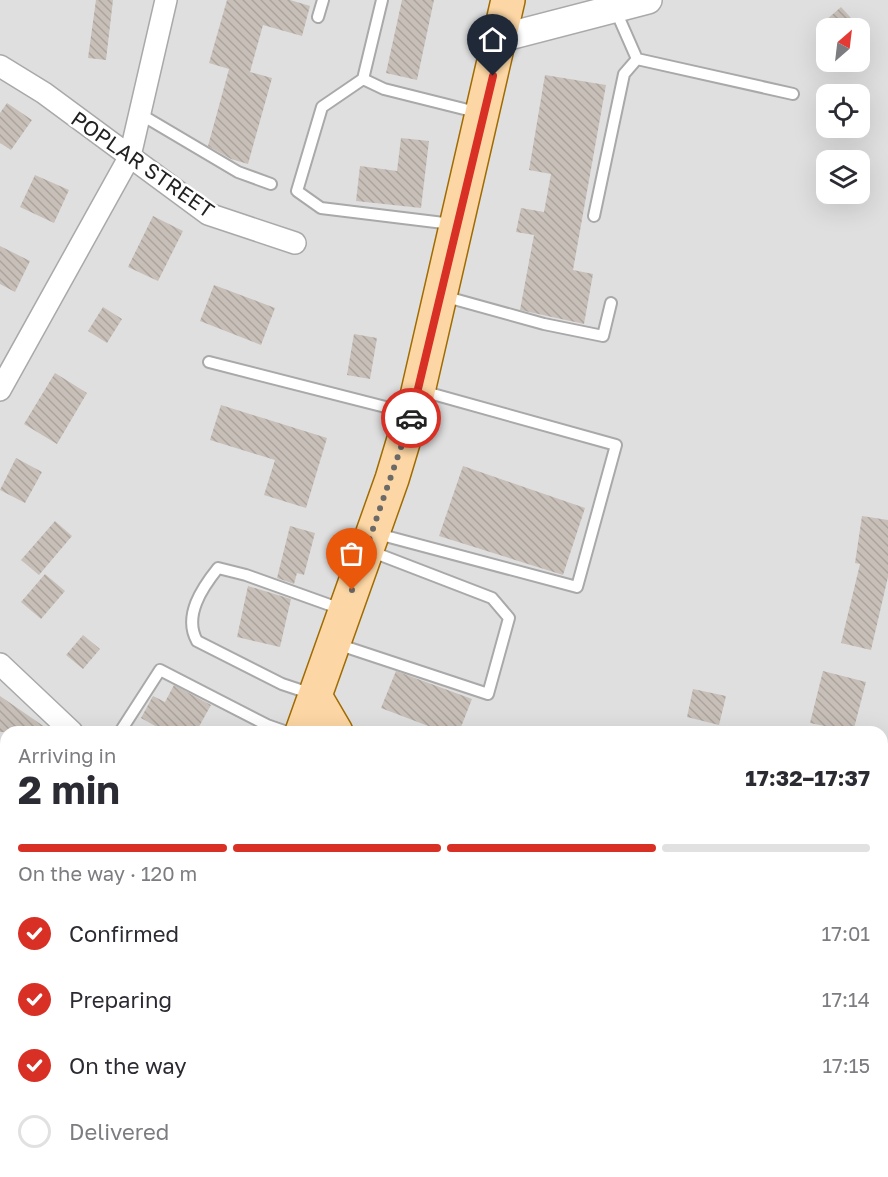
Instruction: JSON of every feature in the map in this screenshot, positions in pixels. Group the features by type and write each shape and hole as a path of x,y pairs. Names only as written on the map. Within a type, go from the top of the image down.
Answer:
{"main road":[{"path":"304,726 370,541 415,402 484,114 508,0"},
{"path":"315,696 332,726"}],"street":[{"path":"0,390 130,156 166,0"},
{"path":"501,38 648,0"},
{"name":"POPLAR STREET","path":"0,66 44,93 208,214 295,243"},
{"path":"0,664 66,726"}],"lane":[{"path":"318,17 323,0"},
{"path":"382,0 363,79 322,107 297,191 321,208 458,225"},
{"path":"615,9 637,59"},
{"path":"637,59 793,93"},
{"path":"594,216 624,74 637,59"},
{"path":"363,79 384,89 484,114"},
{"path":"140,114 238,172 271,184"},
{"path":"440,295 544,324 603,336 611,303"},
{"path":"209,362 415,402 616,445 577,587 370,541"},
{"path":"333,643 488,694 509,618 492,598 370,541"},
{"path":"315,696 282,684 197,641 193,633 191,615 206,583 218,568 246,575 345,611"},
{"path":"124,726 160,670 270,726"}],"shaded area":[{"path":"0,0 888,0 888,726 0,726"}],"building":[{"path":"96,0 113,0 106,60 88,58"},
{"path":"227,0 290,0 310,6 302,36 263,25 250,72 272,78 248,164 231,159 208,146 229,69 209,63"},
{"path":"402,0 434,0 417,80 386,73"},
{"path":"841,7 851,18 828,18"},
{"path":"545,75 606,85 573,270 593,274 584,324 520,310 534,235 516,232 521,208 544,212 551,174 529,170"},
{"path":"7,103 32,120 11,150 0,143 0,113"},
{"path":"401,138 429,141 421,208 356,201 360,166 397,171"},
{"path":"35,175 69,190 54,223 20,207"},
{"path":"153,216 183,231 158,281 128,267"},
{"path":"0,246 30,261 15,292 0,284"},
{"path":"214,285 275,308 261,345 200,321"},
{"path":"103,307 122,319 107,343 88,331"},
{"path":"354,334 377,338 370,379 347,375"},
{"path":"55,373 87,393 57,444 24,424"},
{"path":"221,405 327,438 306,508 264,495 275,460 210,440"},
{"path":"16,458 42,472 25,503 0,490"},
{"path":"463,466 585,508 563,575 439,536"},
{"path":"862,516 888,520 888,577 871,650 841,643 860,564 855,563"},
{"path":"55,521 72,536 39,575 21,560"},
{"path":"290,526 315,533 304,575 297,573 294,584 277,578"},
{"path":"45,574 65,591 41,619 21,602"},
{"path":"248,586 291,599 280,647 237,637"},
{"path":"83,635 100,649 83,669 66,655"},
{"path":"396,671 472,699 461,726 428,726 381,708"},
{"path":"823,671 866,682 855,726 824,726 810,723"},
{"path":"174,685 211,705 199,726 155,726 141,718 153,696 165,702"},
{"path":"693,689 726,696 719,725 687,717"},
{"path":"0,696 43,726 0,726"}],"way so far":[{"path":"352,590 392,479 411,418"}],"route":[{"path":"411,418 493,76"}]}
